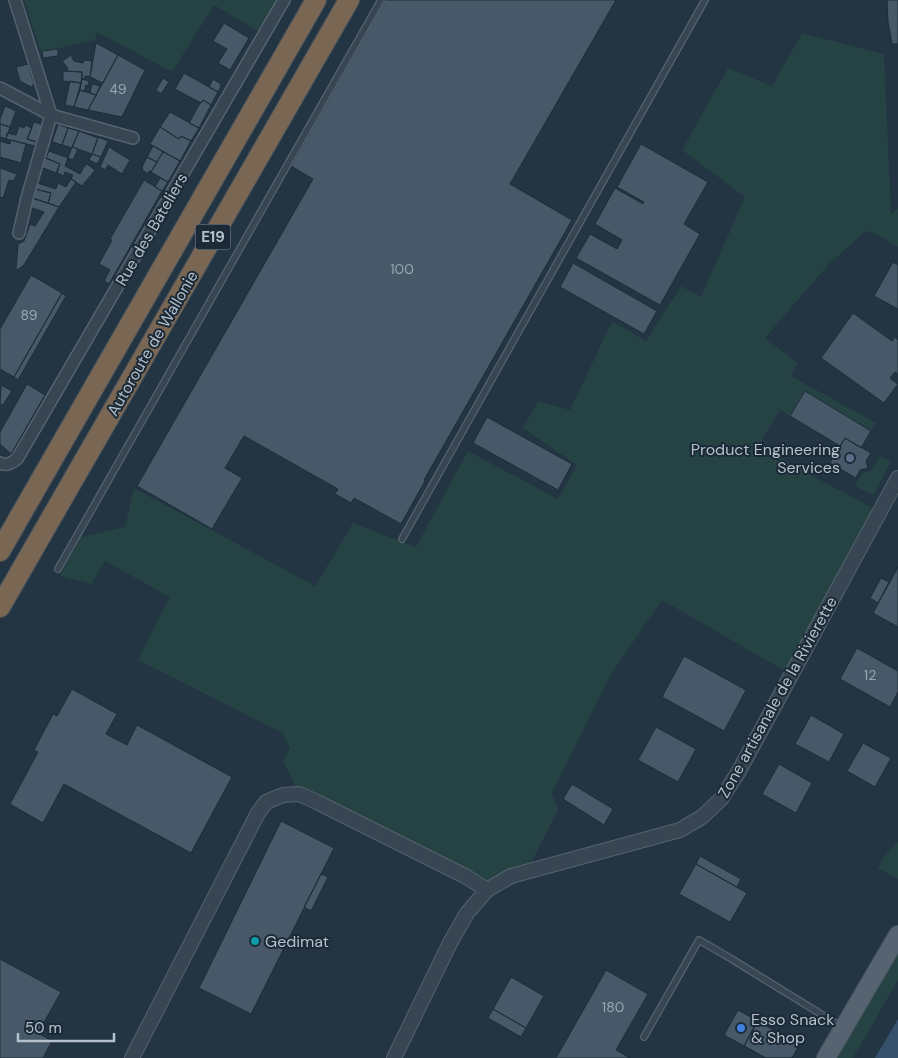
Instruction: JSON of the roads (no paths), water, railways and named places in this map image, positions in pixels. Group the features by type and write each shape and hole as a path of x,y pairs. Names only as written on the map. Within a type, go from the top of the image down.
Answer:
{"highway":[{"name":"Autoroute de Wallonie","path":"0,551 316,0"},
{"name":"Autoroute de Wallonie","path":"0,607 349,0"}],"main road":[{"path":"826,1058 898,935"}],"street":[{"path":"15,0 51,115 19,233"},
{"name":"Rue des Bateliers","path":"0,463 4,465 10,464 17,459 284,0"},
{"path":"0,88 51,115 133,138"},
{"name":"Zone artisanale de la Rivierette","path":"394,1058 450,943 467,913 487,890 511,876 680,830 702,817 721,799 744,763 898,478"},
{"path":"132,1058 253,822 266,802 283,795 298,794 465,876 487,890"}],"lane":[{"path":"58,569 381,0"},
{"path":"402,539 705,0"},
{"path":"644,1037 699,940 844,1028"}],"water":[{"path":"898,1019 898,1058 875,1058"}],"place":[{"name":"Product Engineering Services","path":"850,458"},
{"name":"Gedimat","path":"255,941"},
{"name":"Esso Snack & Shop","path":"741,1028"}]}
